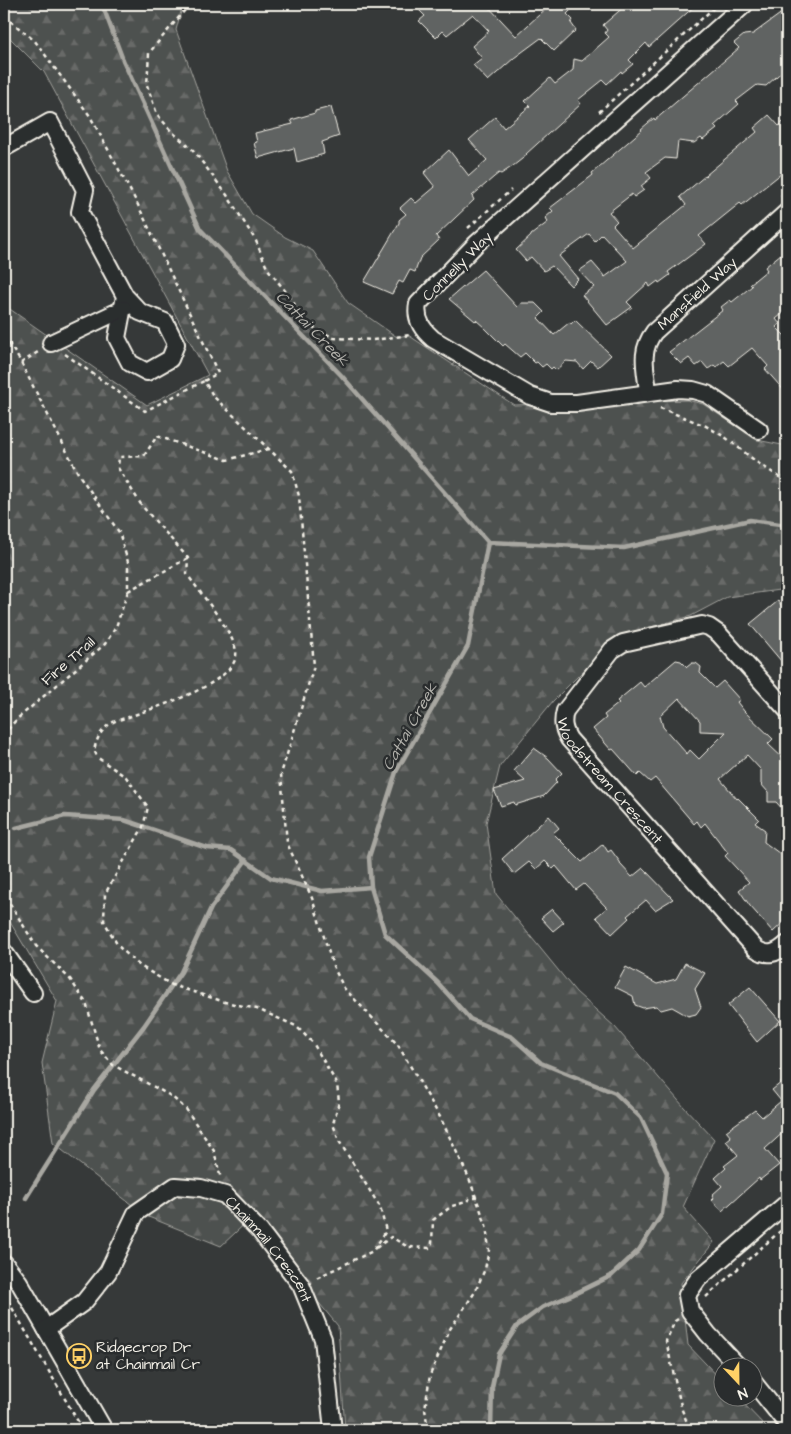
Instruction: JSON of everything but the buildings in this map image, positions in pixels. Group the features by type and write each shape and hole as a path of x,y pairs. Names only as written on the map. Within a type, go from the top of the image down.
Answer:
{"street":[{"name":"Connelly Way","path":"426,333 418,318 418,304 476,244 745,4"},
{"path":"4,148 50,122 85,190 80,212 124,302 51,343"},
{"name":"Mansfield Way","path":"648,392 644,352 647,342 654,332 787,212"},
{"path":"426,333 433,339 530,396 551,403 577,403 678,389 706,394 759,430"},
{"name":"Woodstream Crescent","path":"787,710 719,634 709,627 702,625 623,643 612,650 565,711 563,718 564,732 569,739 755,948 762,953 771,953 782,949 787,944"},
{"path":"4,952 33,993"},
{"name":"Chainmail Crescent","path":"46,1329 84,1302 102,1280 108,1272 136,1214 175,1186 201,1188 225,1195 260,1231 301,1285 323,1339 333,1430"},
{"path":"729,1356 690,1311 687,1295 698,1279 787,1203"},
{"path":"4,1263 19,1282 104,1430"},
{"path":"764,1395 787,1424"}],"path":[{"path":"190,4 149,54 147,85 157,114 171,131 193,150 227,195 256,241 267,268 290,297 306,324 334,338 373,340 426,333"},
{"path":"4,16 35,41 90,116 137,203 218,373 145,411 51,343 21,363"},
{"name":"Fire Trail","path":"4,336 21,363 79,475 118,532 128,562 128,591 116,627 105,644 17,719 4,734"},
{"path":"204,381 214,398 292,471 299,496 314,666 281,774 287,844 312,898 333,966 344,988 398,1045 440,1117 469,1178 486,1225 489,1250 485,1269 476,1292 450,1330 430,1375 425,1409 428,1430"},
{"path":"676,416 706,426 725,437 758,463 787,482"},
{"path":"268,449 227,460 157,436 144,456 119,456 118,468 142,506 188,558 186,574 231,635 236,652 235,664 224,675 182,698 110,724 99,735 94,750 98,758 126,777 148,807 143,827 105,894 104,920 118,946 140,966 172,985 224,1002 257,1009 296,1026 313,1043 337,1084 338,1102 333,1124 339,1141 380,1206 386,1231 373,1251"},
{"path":"128,591 188,558"},
{"path":"4,888 9,902 36,946 70,978 86,1003 100,1050 114,1065 171,1096 186,1109 214,1151 225,1195"},
{"path":"301,1285 373,1251 391,1237 408,1247 429,1248 432,1242 433,1220 452,1206 466,1202 470,1198 476,1198"},
{"path":"4,1294 83,1430"}],"green space":[{"path":"4,4 183,4 176,30 227,171 252,214 285,237 313,251 348,303 397,337 408,335 514,405 687,400 703,404 757,440 787,446 787,589 727,597 691,616 618,636 553,701 500,766 486,823 496,894 576,992 615,1027 714,1139 683,1207 714,1242 681,1283 688,1345 714,1372 714,1406 746,1406 769,1430 345,1430 338,1326 250,1219 221,1246 146,1216 53,1143 42,1063 57,1001 4,912 4,305 147,405 208,375 44,72 4,32"}],"waterway":[{"name":"Cattai Creek","path":"102,4 123,60 200,229 341,375 488,542 468,646 396,772 369,857 371,887 385,934 438,983 470,1019 512,1037 541,1063 615,1093 641,1118 667,1173 662,1214 639,1250 611,1276 543,1307 517,1326 499,1354 492,1387 491,1430"},
{"path":"488,542 624,548 750,520 787,525"},
{"path":"16,828 65,816 124,820 207,848 231,850 271,878 322,891 371,887"},
{"path":"26,1198 94,1090 144,1026 181,972 211,908 246,860"}],"place":[{"name":"Ridgecrop Dr at Chainmail Cr","path":"79,1356"}]}
